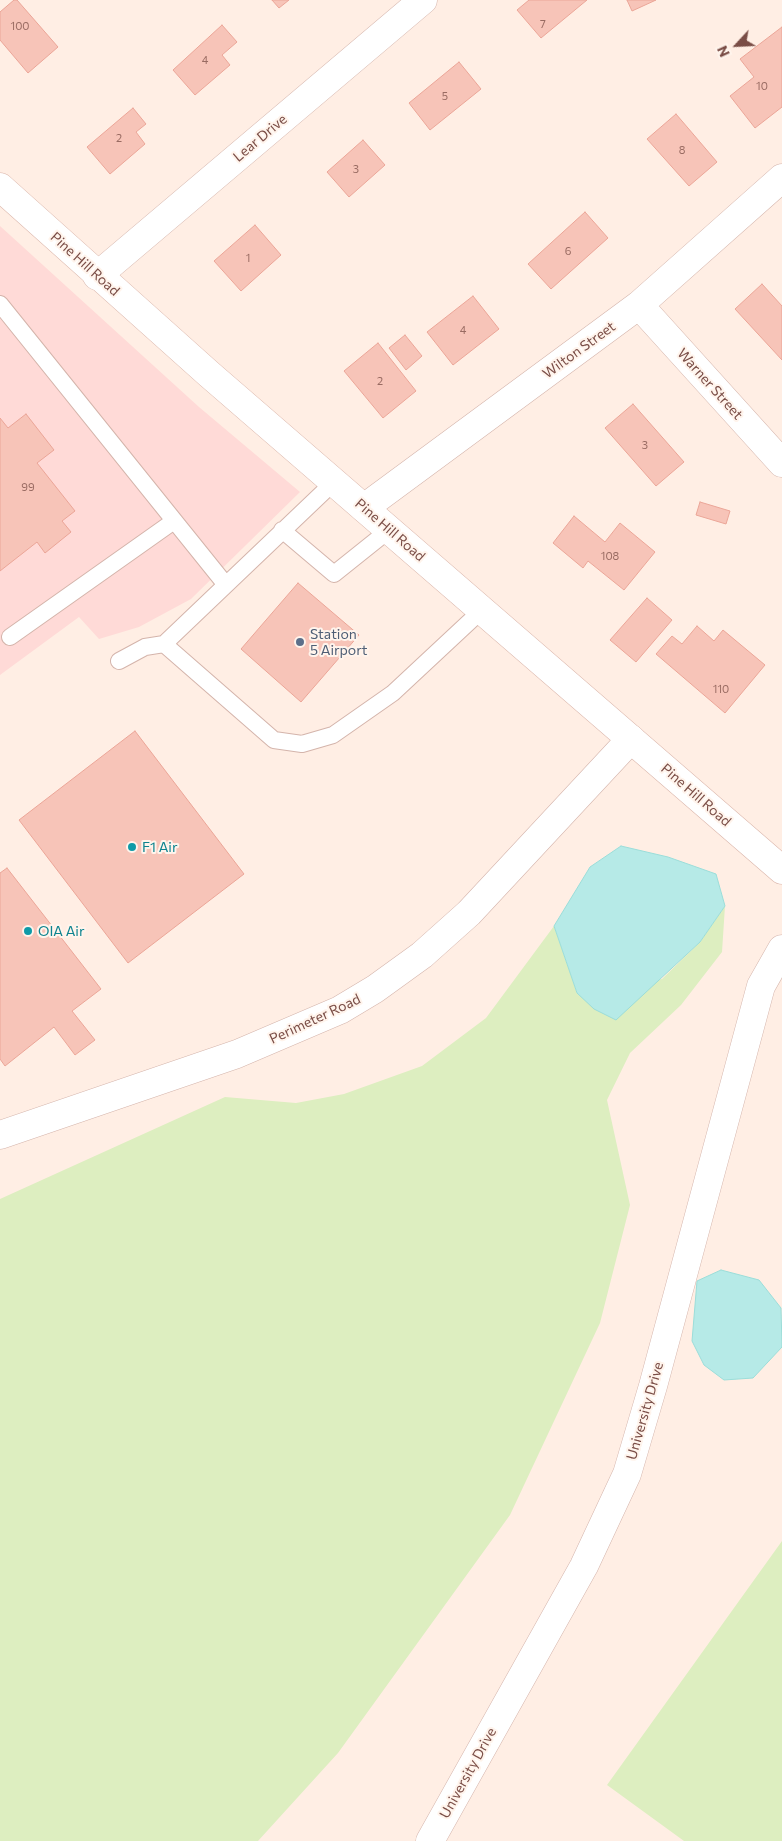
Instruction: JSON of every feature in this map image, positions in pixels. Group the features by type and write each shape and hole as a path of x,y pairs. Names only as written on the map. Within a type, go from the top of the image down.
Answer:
{"street":[{"name":"Lear Drive","path":"97,276 423,0"},
{"name":"Wilton Street","path":"364,508 639,305 782,178"},
{"name":"Pine Hill Road","path":"0,187 97,276 782,870"},
{"name":"Warner Street","path":"639,305 782,463"},
{"name":"Perimeter Road","path":"0,1135 237,1054 340,1010 375,989 422,955 468,913 631,739"},
{"name":"University Drive","path":"430,1841 584,1566 627,1474 653,1386 761,986 782,949"}],"lane":[{"path":"0,304 226,585"},
{"path":"120,661 145,647 164,644 335,481"},
{"path":"10,637 174,521"},
{"path":"282,530 334,574 390,530"},
{"path":"164,644 274,740 302,744 333,735 392,693 482,610"}],"shaded area":[{"path":"0,226 199,407 300,492 191,599 139,627 99,639 79,617 0,675"}],"green space":[{"path":"725,906 722,952 681,1005 630,1053 607,1100 630,1205 600,1323 510,1515 338,1753 258,1841 0,1841 0,1199 225,1097 296,1103 344,1094 422,1066 486,1018 554,926 577,993 662,979 700,942"},
{"path":"782,1541 782,1841 684,1841 607,1785"}],"water":[{"path":"621,846 668,857 716,874 725,906 700,942 616,1020 594,1009 577,993 554,926 590,867"},
{"path":"721,1270 759,1280 781,1308 782,1347 753,1378 724,1380 704,1365 692,1341 697,1281"}],"building":[{"path":"14,0 17,0 58,47 28,73 0,40 0,12"},
{"path":"272,0 289,0 279,8"},
{"path":"529,0 587,0 541,38 517,10"},
{"path":"627,0 656,0 632,11"},
{"path":"222,25 237,42 222,55 230,65 195,95 173,70"},
{"path":"782,27 782,107 755,128 730,96 754,77 740,59"},
{"path":"459,62 481,89 430,130 409,103"},
{"path":"133,108 146,124 136,132 145,144 110,174 87,147"},
{"path":"676,114 717,162 689,186 647,139"},
{"path":"363,140 385,165 349,197 327,172"},
{"path":"585,212 608,238 551,289 528,264"},
{"path":"255,225 281,255 241,291 214,261"},
{"path":"762,284 782,306 782,360 735,309"},
{"path":"473,296 499,329 453,365 427,332"},
{"path":"405,335 422,356 406,370 389,348"},
{"path":"378,343 416,391 383,418 344,371"},
{"path":"633,404 684,462 656,486 605,428"},
{"path":"26,414 54,450 37,463 75,511 62,521 71,532 45,553 37,542 0,571 0,418 8,428"},
{"path":"700,502 730,511 726,524 696,515"},
{"path":"574,516 605,542 620,523 655,552 624,590 588,561 583,568 553,543"},
{"name":"Station 5 Airport","path":"298,583 359,635 301,702 241,649"},
{"path":"647,598 672,620 636,662 610,640"},
{"path":"697,626 714,641 723,630 765,665 725,713 656,654 672,636 682,644"},
{"name":"F1 Air","path":"135,731 244,874 128,963 19,820"},
{"name":"OIA Air","path":"7,868 101,989 72,1011 95,1040 75,1055 54,1027 5,1066 0,1059 0,873"}],"place":[{"name":"Station 5 Airport","path":"300,642"},
{"name":"F1 Air","path":"132,847"},
{"name":"OIA Air","path":"28,931"}]}
